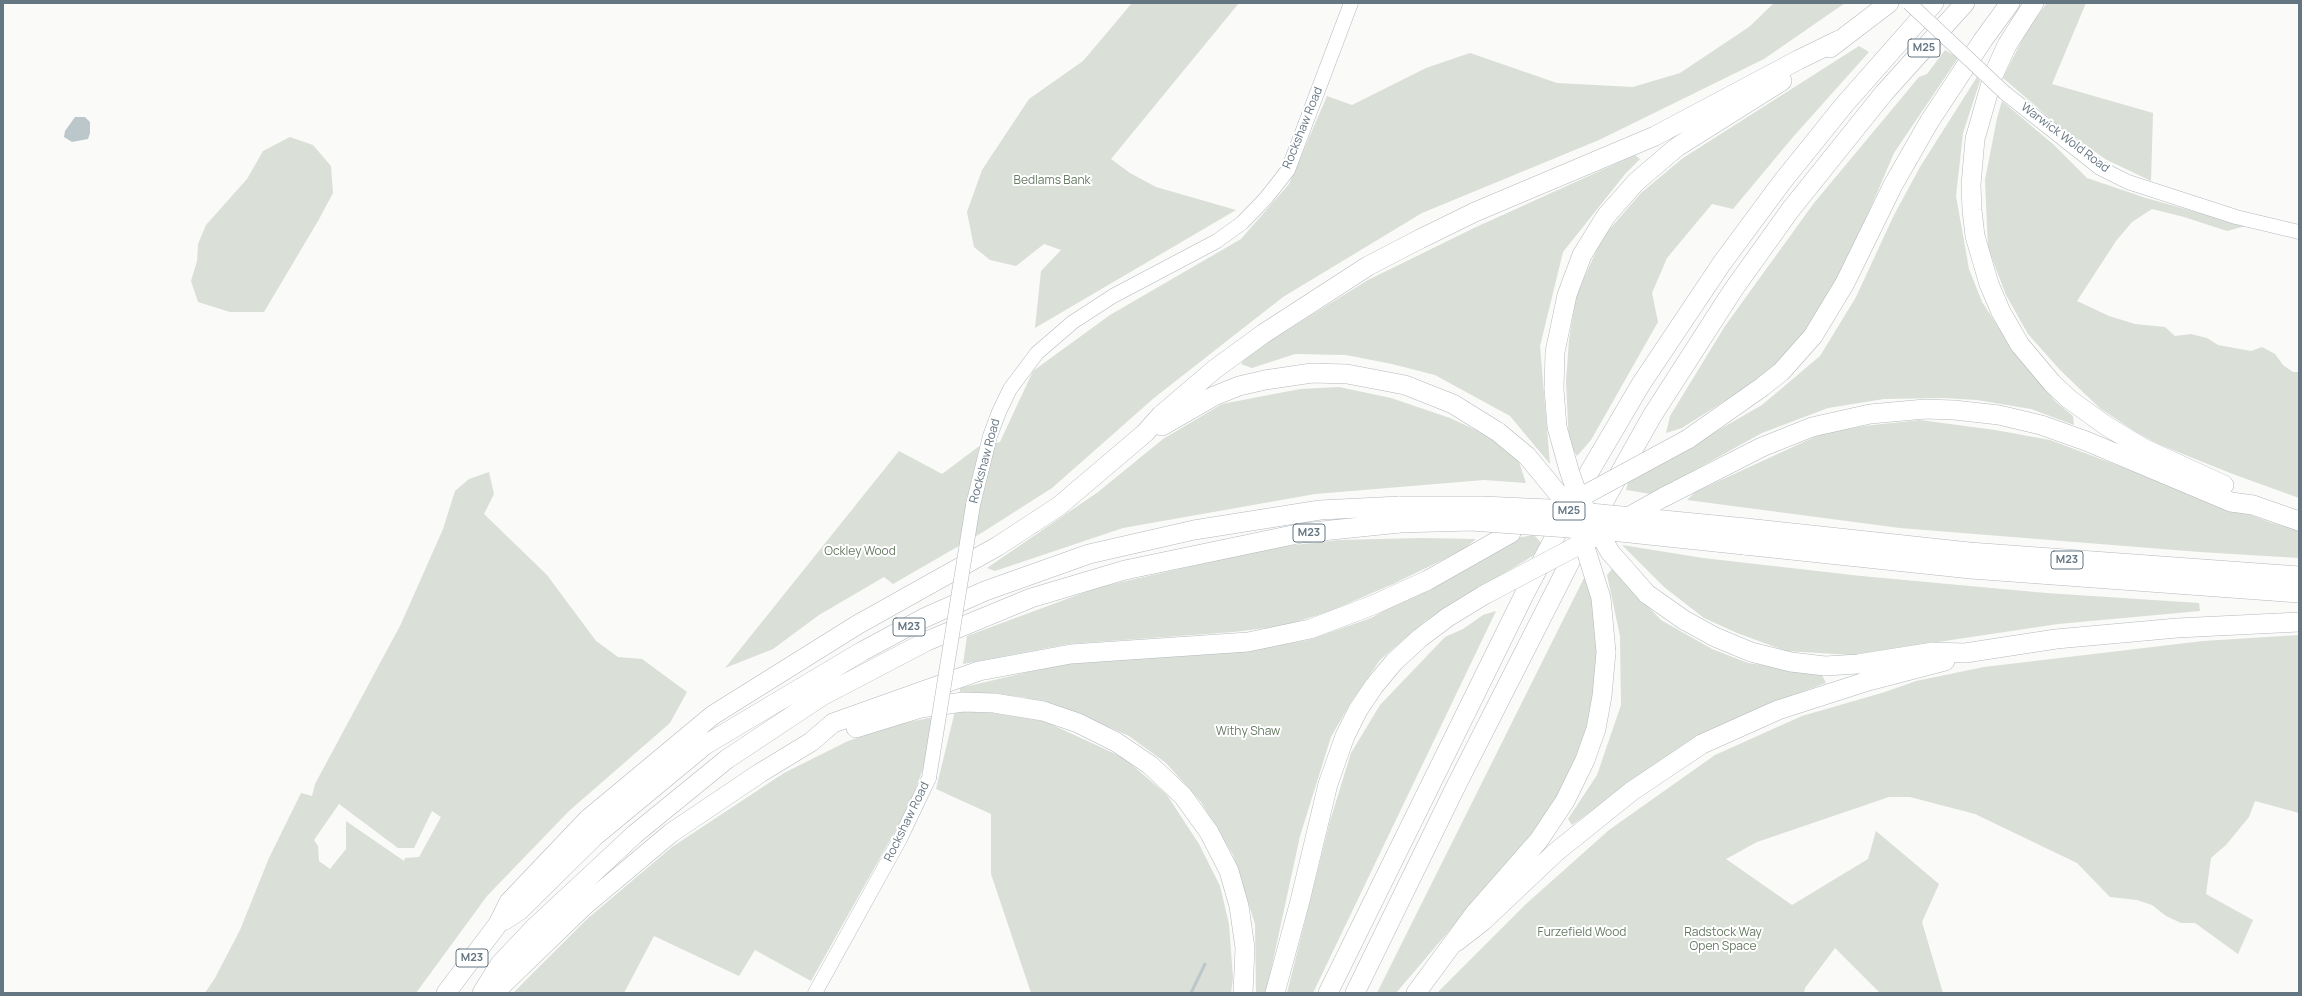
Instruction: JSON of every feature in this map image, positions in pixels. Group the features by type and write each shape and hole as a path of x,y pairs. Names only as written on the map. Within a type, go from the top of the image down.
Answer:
{"highway":[{"path":"1889,3 1805,67 1677,147 1636,182 1606,216 1582,255 1566,295 1555,352 1554,389 1558,427 1568,470 1578,496 1610,552 1647,594 1684,620 1715,638 1752,652 1791,662 1825,666 1858,664 1933,652 1965,653 2056,639 2162,629 2299,622"},
{"name":"M25","path":"1328,993 1526,591 1591,469 1641,384 1722,263 1782,182 1853,94 1934,3"},
{"name":"M25","path":"1355,993 1456,786 1572,558 1634,446 1678,373 1733,290 1821,169 1904,70 1965,3"},
{"path":"494,993 584,906 671,833 760,773 811,742 833,723 979,671 1071,654 1248,642 1310,628 1374,605 1428,580 1511,533 1600,488 1688,439 1781,372 1813,336 1845,284 1893,185 1929,122 1971,57 2010,3"},
{"path":"2034,3 2007,45 1993,76 1979,120 1972,161 1971,198 1975,236 1989,284 2001,312 2020,345 2032,361 2052,383 2086,413 2143,448 2236,491 2253,505"},
{"path":"498,924 509,902 588,819 713,716 857,625 998,546 1059,506 1146,433 1162,415 1214,369 1306,304 1368,266 1475,212 1655,136 1798,60 1839,40"},
{"path":"1146,433 1170,423 1214,396 1239,386 1265,380 1312,373 1347,374 1405,385 1453,404 1498,432 1527,456 1560,496 1584,544 1601,598 1606,652 1602,696 1596,729 1585,760 1565,801 1540,840 1475,913 1456,942 1416,993"},
{"path":"1275,993 1300,901 1328,784 1344,736 1358,710 1379,680 1420,638 1448,617 1484,595 1569,551 1664,497 1762,447 1812,427 1870,414 1925,409 1999,415 2041,425 2086,441 2231,502 2253,505 2299,520"},
{"name":"M23","path":"446,993 498,924 520,910 595,836 706,745 861,652 924,618 985,591 1089,554 1218,526 1320,510 1611,531 1745,537 1969,552 2227,572 2299,576"},
{"name":"M23","path":"482,993 500,964 534,928 635,834 727,759 822,696 927,641 1031,598 1125,570 1400,515"},
{"name":"M23","path":"1745,537 1971,569 2299,593"},
{"path":"1456,942 1483,921 1556,852 1632,791 1702,744 1778,710 1868,681 1935,664 1965,653"},
{"path":"811,742 921,708 963,702 994,703 1043,711 1078,723 1116,742 1150,765 1183,796 1209,832 1226,865 1239,906 1245,948 1243,993"}],"street":[{"name":"Rockshaw Road","path":"814,993 900,839 929,778 973,505 990,436 998,412 1010,389 1037,353 1073,322 1113,296 1223,237 1242,223 1266,198 1288,170 1351,3"},
{"name":"Warwick Wold Road","path":"1909,3 2005,93 2100,168 2128,182 2236,217 2299,232"}],"green space":[{"name":"Bedlams Bank","path":"1132,3 1239,3 1111,159 1130,173 1156,187 1236,210 1035,328 1041,271 1061,250 1044,244 1016,266 990,260 974,247 967,212 982,170 1029,99 1083,61"},
{"name":"Ockley Wood","path":"1774,3 1845,3 1764,59 1599,140 1422,213 1283,297 1154,398 1052,488 983,532 893,584 884,577 819,615 773,649 725,668 899,451 942,474 978,447 1000,442 1033,371 1110,315 1241,239 1289,184 1327,96 1352,105 1426,68 1470,53 1557,83 1633,87 1680,73 1749,27"},
{"path":"2047,3 2086,3 2052,84 2153,113 2151,181 2105,159 2060,127 2003,78 2027,30"},
{"path":"1859,46 1869,52 1793,137 1733,209 1712,204 1667,258 1652,293 1658,322 1591,440 1577,456 1569,443 1566,382 1569,340 1576,296 1602,238 1641,193 1683,158"},
{"path":"1945,50 1958,58 1894,153 1862,228 1824,304 1807,330 1778,367 1682,428 1666,433 1670,416 1725,326 1814,203 1919,77 1927,74"},
{"path":"1977,77 1980,81 1963,133 1956,196 1969,269 1982,302 2012,348 2056,402 2073,416 2074,425 2031,409 1977,400 1943,398 1884,399 1828,408 1762,433 1651,494 1626,490 1628,482 1762,405 1820,356 1856,297 1894,215 1920,167"},
{"path":"2002,101 2054,145 2087,178 2146,198 2246,226 2227,231 2184,217 2152,209 2132,222 2116,241 2077,301 2109,316 2135,324 2165,327 2175,336 2191,334 2207,338 2218,345 2251,351 2262,347 2275,354 2283,365 2293,372 2299,372 2299,498 2230,473 2158,444 2136,432 2101,409 2060,370 2028,334 2006,295 1988,248 1985,180 1997,118"},
{"path":"290,137 313,145 331,166 333,193 318,221 264,312 230,312 198,302 191,281 197,261 198,244 206,225 247,179 263,151"},
{"path":"1635,155 1640,159 1626,173 1563,252 1540,346 1550,464 1510,416 1435,375 1392,364 1346,355 1295,354 1252,368 1241,364 1247,355 1368,280 1474,228"},
{"path":"1339,387 1391,398 1450,418 1489,436 1519,462 1526,483 1484,480 1315,494 1123,528 995,571 987,568 1098,492 1163,439 1222,404 1300,389"},
{"path":"1920,420 1995,430 2050,440 2272,523 2299,530 2299,558 2200,552 1900,528 1687,500 1695,492 1821,434 1864,426"},
{"path":"489,472 494,494 484,514 547,575 596,641 618,657 642,659 687,692 670,723 569,811 487,896 416,993 205,993 215,978 240,930 269,858 301,793 312,796 315,784 401,624 443,529 455,491 469,479","holes":["339,804 398,848 414,848 432,811 441,817 419,857 405,858 404,861 346,821 346,849 330,869 319,861 318,846 314,840"]},
{"name":"Withy Shaw","path":"1534,535 1546,548 1425,621 1380,660 1351,702 1331,737 1300,836 1266,993 1256,993 1255,924 1233,855 1201,802 1166,763 1129,736 1083,716 1022,697 960,693 960,688 1058,665 1116,658 1248,651 1308,640 1371,618 1516,538"},
{"path":"1420,538 1476,539 1463,550 1393,584 1328,612 1282,626 1234,632 1068,644 963,664 967,636 1099,587 1277,547 1339,540"},
{"path":"1622,545 1703,558 1861,576 2046,593 2199,603 2200,611 2058,624 1851,655 1786,651 1737,633 1704,618 1664,587"},
{"path":"1612,569 1661,620 1712,649 1748,663 1821,673 1826,683 1766,705 1662,761 1572,825 1568,819 1597,775 1621,705 1620,636 1607,575"},
{"path":"1586,574 1596,606 1596,676 1588,728 1569,779 1543,821 1396,993 1377,993"},
{"path":"1496,611 1313,993 1287,993 1330,821 1351,753 1380,705 1445,637 1463,629 1483,615"},
{"path":"2299,635 2299,813 2255,801 2249,817 2226,845 2211,858 2206,894 2253,920 2238,954 2195,923 2181,923 2166,916 2152,905 2137,900 2110,897 2077,863 1975,814 1910,797 1889,797 1757,842 1726,859 1792,905 1868,859 1876,831 1939,884 1922,922 1943,993 1880,993 1835,948 1805,988 1804,993 1437,993 1526,904 1609,830 1715,755 1802,716 1885,692 1916,681 1984,667 2203,641"},
{"path":"955,711 996,713 1042,720 1124,758 1167,795 1199,844 1220,886 1229,924 1233,978 1231,993 1031,993 991,874 991,814 936,789"},
{"path":"934,717 928,756 908,808 811,981 755,950 739,976 654,936 624,993 513,993 587,919 672,847 784,773 848,741 899,724"}],"shaded area":[{"path":"75,117 85,117 90,122 90,133 88,139 72,142 64,137 65,131"}],"waterway":[{"path":"1191,993 1205,964"}],"park label":[{"name":"Furzefield Wood","path":"1582,933"},
{"name":"Radstock Way Open Space","path":"1723,940"}]}
